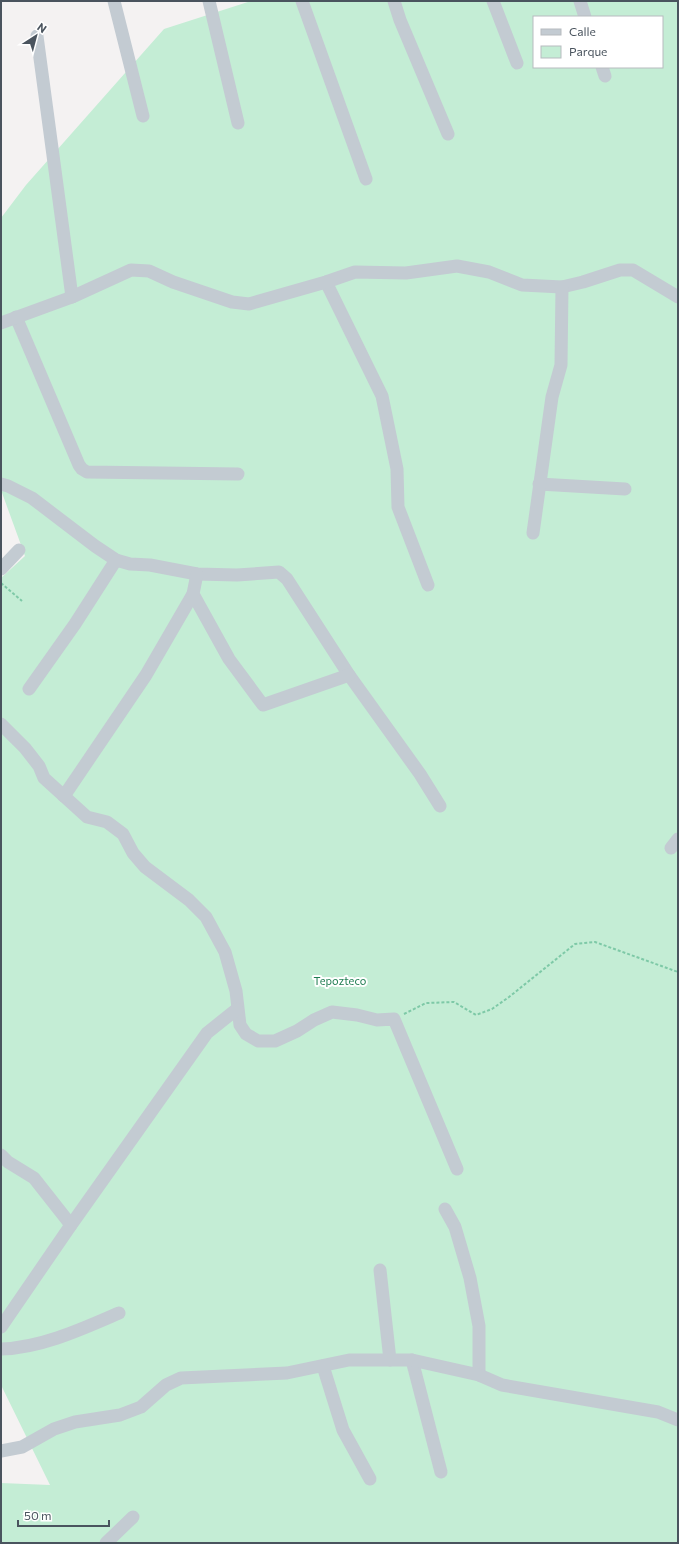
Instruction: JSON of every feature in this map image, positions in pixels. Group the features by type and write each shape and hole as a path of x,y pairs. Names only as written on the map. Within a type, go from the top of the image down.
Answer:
{"street":[{"path":"114,1 143,116"},
{"path":"209,1 238,123"},
{"path":"302,1 366,179"},
{"path":"394,1 400,20 448,134"},
{"path":"493,1 517,64"},
{"path":"580,1 585,16"},
{"path":"37,36 72,297"},
{"path":"1,323 72,297 131,270 149,271 173,282 232,302 249,304 355,272 406,272 457,266 489,272 522,285 562,286 583,282 620,270 633,270 678,297"},
{"path":"326,282 382,396 397,468 398,507 428,585"},
{"path":"533,533 552,397 561,365 562,286"},
{"path":"16,317 82,469 87,472 238,474"},
{"path":"1,484 32,498 116,560 130,564 150,565 197,574 237,575 279,572 287,579 349,676 420,774 440,806"},
{"path":"539,484 626,489"},
{"path":"1,569 18,550"},
{"path":"29,689 75,624 116,560"},
{"path":"64,796 146,675 193,594 197,574"},
{"path":"193,594 229,659 263,705 349,676"},
{"path":"1,724 25,748 39,766 44,778 87,817 107,822 123,834 133,853 145,867 189,900 206,916 225,952 236,991 240,1025 246,1034 258,1041 275,1041 332,1012 357,1015 377,1020 394,1019 457,1169"},
{"path":"1,1327 71,1225 207,1033 237,1009"},
{"path":"1,1155 8,1162 34,1178 71,1225"},
{"path":"445,1209 455,1227 470,1278 480,1326 479,1375"},
{"path":"380,1270 390,1360"},
{"path":"1,1349 18,1348 77,1331 118,1313"},
{"path":"1,1451 22,1447 54,1429 75,1422 120,1415 141,1407 166,1385 181,1378 288,1373 349,1360 412,1360 479,1375 502,1385 658,1412 678,1420"},
{"path":"412,1360 440,1472"},
{"path":"323,1366 343,1430 370,1479"},
{"path":"106,1543 133,1517"}],"path":[{"path":"1,583 22,601"},
{"path":"394,1019 426,1003 454,1002 476,1015 492,1009 575,944 595,942 678,972"}],"green space":[{"name":"Tepozteco","path":"251,1 678,1 678,1543 1,1543 1,1483 50,1485 1,1385 1,578 25,556 1,490 1,218 26,185 164,29"}]}
